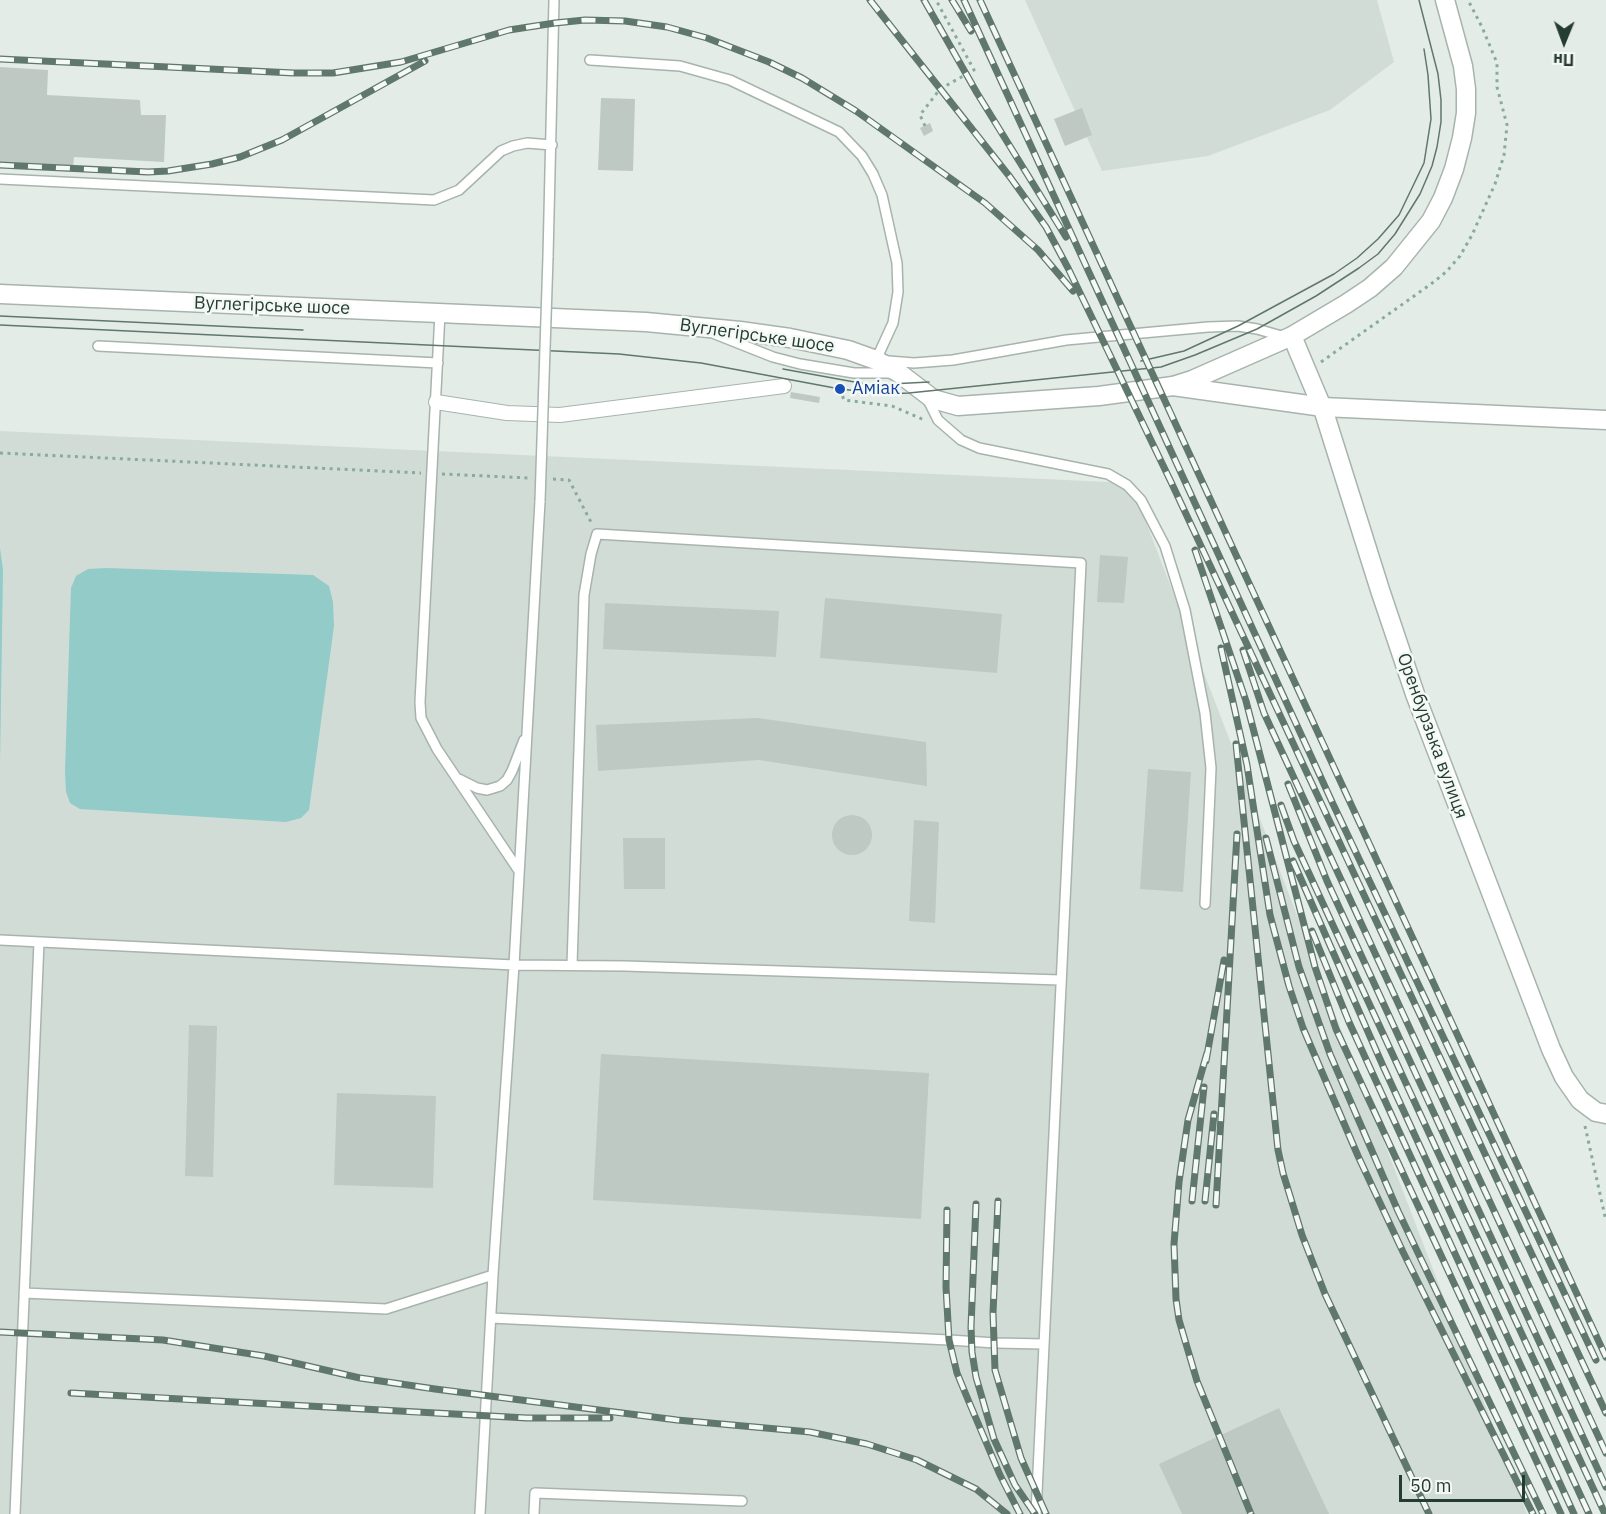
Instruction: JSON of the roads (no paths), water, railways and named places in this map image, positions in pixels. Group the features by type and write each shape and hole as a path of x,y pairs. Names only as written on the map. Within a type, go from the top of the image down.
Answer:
{"street":[{"name":"Вуглегірське шосе","path":"0,294 646,321 699,326 790,338 848,350 876,360 923,392 946,404 973,406 1099,396 1173,386 1192,380 1290,337 1370,288 1394,267 1431,221 1454,169 1466,113 1463,66 1446,0"},
{"name":"Оренбурзька вулиця","path":"1290,337 1323,407 1415,694 1551,1049 1564,1077 1580,1100 1596,1112 1606,1114"},
{"path":"436,402 507,413 560,416 784,386"},
{"path":"1173,386 1323,407 1606,420"}],"lane":[{"path":"480,1514 540,501 552,145 554,0"},
{"path":"590,60 680,66 730,80 839,132 862,156 882,195 897,263 898,292 893,323 876,360 914,363 953,360 1066,340 1208,327 1257,328 1290,337"},
{"path":"0,178 434,200 459,190 501,152 513,146 527,143 552,145"},
{"path":"440,313 421,718 427,732 456,778 519,871"},
{"path":"699,326 773,357 800,364 863,374 898,373"},
{"path":"98,346 438,363"},
{"path":"923,392 938,420 961,440 979,448 1108,474 1127,485 1141,500 1165,546 1185,609 1205,713 1211,768 1205,904"},
{"path":"572,965 584,595 597,534 1081,563 1036,1514"},
{"path":"456,778 487,790 500,786 512,771 527,731"},
{"path":"0,940 514,965 1060,980"},
{"path":"15,1514 39,942"},
{"path":"24,1293 386,1309 493,1275"},
{"path":"491,1318 1044,1344"},
{"path":"534,1514 535,1492 742,1501"}],"water":[{"path":"0,548 3,570 0,765"},
{"path":"88,569 313,575 329,586 333,602 334,626 309,810 301,818 286,822 80,809 70,803 66,792 65,771 71,588 76,576"}],"tram line":[{"path":"0,325 619,354 701,363 840,389 886,394 1161,367 1257,329 1316,296 1378,254 1395,234 1420,194 1432,166 1441,122 1438,74 1419,0"},
{"path":"1141,361 1184,351 1238,326 1334,274 1378,239 1399,215 1424,163 1431,119 1424,49"},
{"path":"0,316 303,330"},
{"path":"783,369 871,385 929,382"}],"railway":[{"path":"870,0 1010,177 1046,227 1068,268 1172,484 1606,1413"},
{"path":"924,0 977,93 1066,237"},
{"path":"952,0 971,31"},
{"path":"964,0 1333,804 1596,1360"},
{"path":"980,0 1606,1357"},
{"path":"0,59 333,73 401,62 509,30 555,23 585,20 625,21 667,27 707,38 769,62 802,78 856,111 985,203 1038,250 1073,291"},
{"path":"0,165 148,172 212,164 240,157 282,140 425,61"},
{"path":"1195,550 1246,701 1315,967 1336,1029 1561,1514"},
{"path":"1221,648 1247,765 1270,915 1303,1028 1358,1156 1403,1252 1533,1514"},
{"path":"1243,650 1264,713 1606,1453"},
{"path":"1236,744 1278,1150 1283,1173 1302,1235 1325,1294 1429,1514"},
{"path":"1288,784 1327,881 1606,1487"},
{"path":"1281,805 1294,841 1605,1514"},
{"path":"1216,1205 1237,834"},
{"path":"1266,838 1299,967 1330,1054 1398,1211 1543,1514"},
{"path":"1293,861 1383,1066 1589,1514"},
{"path":"1312,931 1349,1022 1574,1514"},
{"path":"1206,1061 1224,960"},
{"path":"1207,1053 1188,1120 1179,1182 1174,1244 1176,1299 1179,1320 1197,1381 1251,1514"},
{"path":"1192,1201 1204,1087"},
{"path":"1205,1201 1214,1114"},
{"path":"998,1201 993,1313 995,1370 1021,1458 1046,1514"},
{"path":"976,1204 971,1327 976,1377 994,1439 1015,1485 1035,1514"},
{"path":"947,1210 946,1287 949,1340 957,1373 1000,1475 1020,1514"},
{"path":"0,1332 163,1340 264,1356 360,1378 435,1389 677,1420 810,1432 867,1444 917,1460 976,1489 1007,1514"},
{"path":"71,1393 527,1418 610,1418"}],"place":[{"name":"Аміак","path":"840,389"}]}
